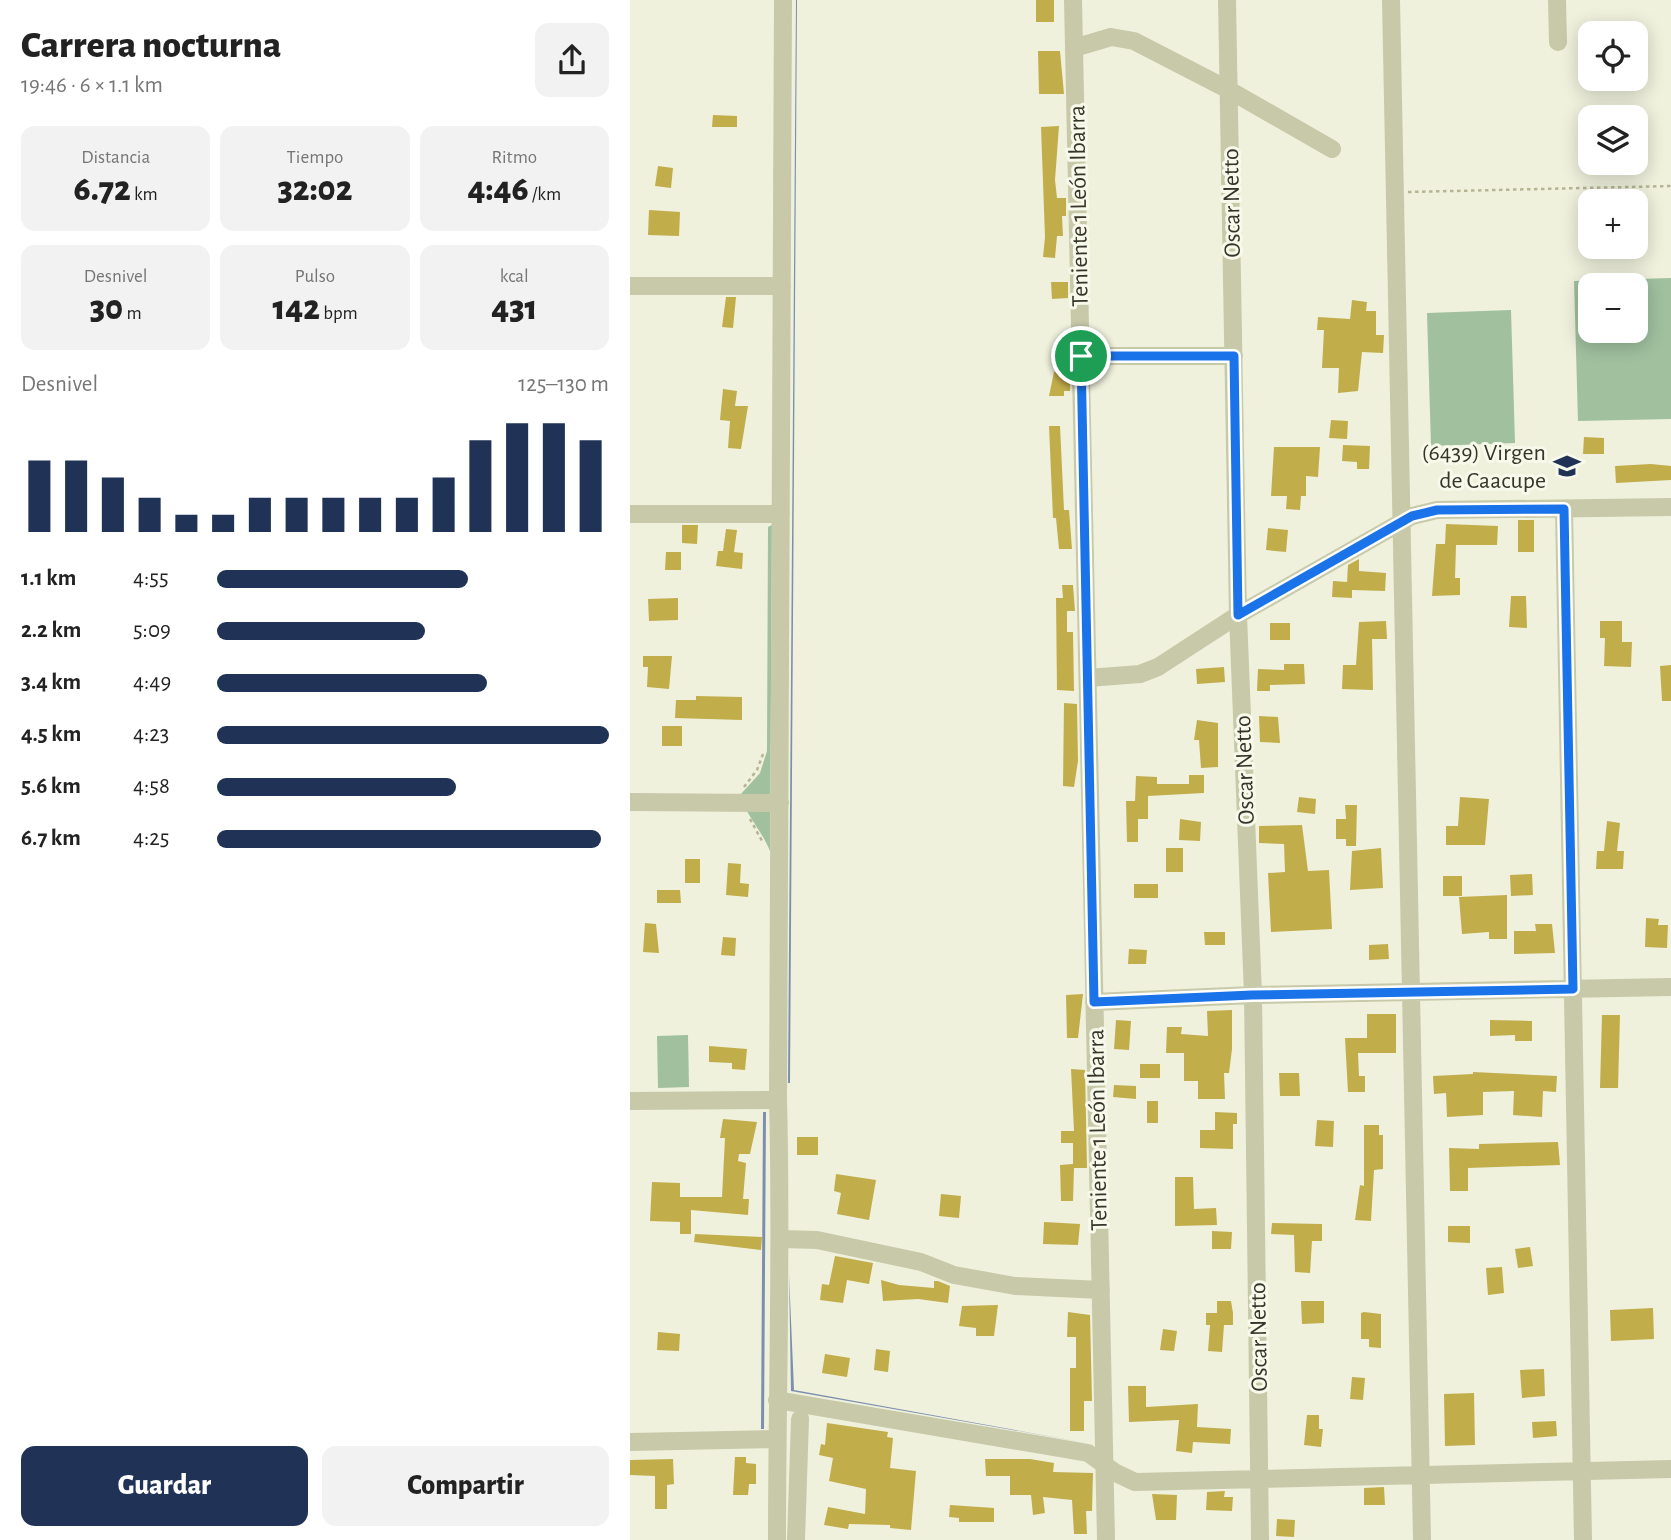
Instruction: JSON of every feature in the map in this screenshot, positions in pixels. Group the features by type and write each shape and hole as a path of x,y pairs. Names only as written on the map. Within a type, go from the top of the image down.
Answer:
{"street":[{"path":"777,1540 778,1283 782,1239 778,1100 783,0"},
{"name":"Teniente 1 León Ibarra","path":"1073,0 1106,1540"},
{"name":"Oscar Netto","path":"1227,0 1238,615 1252,995 1260,1540"},
{"path":"1391,0 1422,1540"},
{"path":"1557,0 1558,42"},
{"path":"1074,48 1111,37 1133,41 1229,90 1332,149"},
{"path":"630,286 782,286"},
{"path":"1081,356 1234,356"},
{"path":"1088,678 1140,674 1158,667 1238,615 1402,522 1437,510 1671,507"},
{"path":"1564,509 1583,1540"},
{"path":"630,514 781,514"},
{"path":"630,802 780,803"},
{"path":"1094,1002 1252,995 1671,987"},
{"path":"630,1101 778,1100"},
{"path":"782,1239 817,1240 921,1262 954,1275 1015,1286 1101,1290"},
{"path":"777,1400 800,1412 1088,1454 1135,1482 1671,1469"},
{"path":"796,1540 800,1412"},
{"path":"630,1442 777,1440"}],"path":[{"path":"1395,192 1671,186"},
{"path":"720,802 732,797 752,777 761,762 764,746"},
{"path":"720,802 741,811 764,844"}],"green space":[{"path":"1671,278 1671,419 1578,421 1574,281 1578,281 1578,343 1648,343 1648,279"},
{"path":"1511,310 1515,443 1431,446 1427,313"},
{"path":"772,525 770,851 740,795 760,773 767,751 768,527"},
{"path":"688,1035 689,1087 658,1088 657,1036"}],"water":[{"path":"796,0 790,1083 788,1083"},
{"path":"763,1112 766,1112 764,1429 761,1429"},
{"path":"789,1274 794,1390 1092,1444 791,1391"}],"building":[{"path":"1036,0 1054,0 1054,22 1036,22"},
{"path":"1038,51 1060,51 1064,94 1039,94"},
{"path":"713,115 737,116 737,127 712,127"},
{"path":"1059,126 1055,180 1057,198 1066,198 1066,216 1062,216 1063,236 1057,236 1055,258 1043,257 1045,237 1041,127"},
{"path":"658,166 673,168 671,188 655,186"},
{"path":"649,210 680,212 679,236 648,235"},
{"path":"1051,282 1068,282 1068,298 1052,299"},
{"path":"726,297 736,297 733,328 722,327"},
{"path":"1352,300 1367,302 1366,311 1376,311 1376,335 1384,335 1383,353 1362,352 1358,391 1338,393 1339,368 1322,368 1324,330 1317,330 1318,317 1350,319"},
{"path":"1054,372 1070,373 1070,391 1064,391 1064,396 1049,396"},
{"path":"723,389 737,391 735,406 748,406 741,449 728,448 730,421 720,420"},
{"path":"1331,420 1348,421 1347,439 1329,438"},
{"path":"1049,426 1060,426 1064,510 1069,510 1072,549 1059,549 1056,518 1053,518"},
{"path":"1584,437 1604,438 1604,454 1583,454"},
{"path":"1343,445 1370,446 1369,469 1357,469 1357,462 1342,461"},
{"path":"1274,447 1320,447 1318,477 1306,476 1306,496 1301,496 1300,510 1286,509 1287,496 1271,496"},
{"path":"1615,466 1671,466 1671,480 1616,483"},
{"path":"1518,520 1534,520 1534,552 1518,552"},
{"path":"1446,524 1498,526 1497,545 1456,545 1455,578 1460,578 1460,595 1432,596 1436,544 1445,544"},
{"path":"682,525 698,525 697,544 682,543"},
{"path":"1268,528 1288,530 1286,552 1266,550"},
{"path":"726,529 737,530 734,552 743,553 742,569 716,566 718,551 723,551"},
{"path":"666,552 681,552 681,570 665,570"},
{"path":"1359,559 1359,571 1386,573 1385,591 1352,590 1352,598 1332,597 1333,581 1347,582 1348,565"},
{"path":"1062,585 1073,585 1075,611 1067,611 1067,632 1073,632 1074,691 1057,690 1056,598 1063,598"},
{"path":"1511,596 1526,596 1527,628 1509,627"},
{"path":"678,598 678,620 649,621 648,599"},
{"path":"1386,621 1387,639 1372,639 1373,690 1342,689 1343,665 1356,665 1359,622"},
{"path":"1600,621 1622,621 1622,642 1632,642 1631,667 1604,666 1605,638 1600,638"},
{"path":"1270,623 1290,623 1290,640 1270,640"},
{"path":"643,656 672,656 669,689 647,687 648,667 643,667"},
{"path":"1284,664 1304,664 1305,684 1270,685 1270,691 1257,691 1258,669 1284,670"},
{"path":"1671,665 1671,701 1662,701 1660,666"},
{"path":"1224,667 1225,682 1197,684 1196,669"},
{"path":"696,696 742,697 742,720 675,718 676,700 696,700"},
{"path":"1064,703 1077,704 1078,761 1074,787 1063,786"},
{"path":"1259,716 1278,717 1280,743 1260,742"},
{"path":"1197,720 1218,723 1218,767 1201,768 1199,740 1194,740"},
{"path":"662,726 682,726 682,746 662,746"},
{"path":"1189,775 1204,775 1204,793 1148,796 1148,819 1138,819 1138,842 1127,842 1126,801 1135,801 1136,776 1157,777 1157,784 1189,784"},
{"path":"1299,797 1316,799 1315,814 1297,812"},
{"path":"1460,797 1489,799 1485,845 1446,845 1446,826 1458,826"},
{"path":"1345,805 1357,805 1356,846 1346,846 1346,839 1336,839 1336,819 1346,819"},
{"path":"1180,819 1201,822 1200,841 1179,840"},
{"path":"1607,821 1620,823 1617,851 1624,851 1623,869 1596,869 1597,851 1604,851"},
{"path":"1302,825 1308,871 1329,870 1332,929 1271,932 1268,873 1285,872 1284,844 1259,843 1259,826"},
{"path":"1166,848 1183,848 1183,872 1166,872"},
{"path":"1381,848 1383,888 1350,890 1352,851"},
{"path":"685,859 700,859 700,883 685,883"},
{"path":"728,863 741,864 740,883 749,884 748,897 726,895"},
{"path":"1532,874 1533,895 1511,896 1510,875"},
{"path":"1443,876 1462,876 1462,896 1443,896"},
{"path":"1134,884 1158,884 1158,898 1134,898"},
{"path":"657,890 680,890 681,903 657,903"},
{"path":"1507,895 1507,939 1489,939 1489,932 1462,934 1459,897"},
{"path":"1646,918 1659,919 1658,925 1668,925 1667,948 1645,947"},
{"path":"645,923 656,924 659,953 643,952"},
{"path":"1535,924 1552,924 1555,953 1514,954 1514,931 1536,931"},
{"path":"1204,932 1225,932 1225,945 1205,945"},
{"path":"723,937 736,938 735,956 721,955"},
{"path":"1388,944 1389,959 1369,960 1369,945"},
{"path":"1129,949 1147,950 1146,964 1128,964"},
{"path":"1083,994 1078,1038 1067,1038 1066,995"},
{"path":"1232,1010 1232,1049 1229,1073 1224,1073 1225,1099 1198,1099 1198,1081 1184,1081 1184,1053 1166,1053 1167,1027 1182,1027 1181,1034 1208,1036 1207,1011"},
{"path":"1367,1014 1396,1014 1396,1053 1358,1053 1359,1076 1365,1076 1365,1092 1348,1092 1345,1038 1367,1038"},
{"path":"1602,1015 1620,1015 1618,1088 1600,1088"},
{"path":"1116,1020 1131,1021 1129,1050 1114,1049"},
{"path":"1490,1020 1532,1021 1532,1041 1515,1041 1515,1035 1490,1036"},
{"path":"709,1046 747,1049 745,1070 732,1069 732,1063 709,1062"},
{"path":"1140,1064 1160,1064 1160,1078 1140,1078"},
{"path":"1071,1069 1085,1070 1087,1168 1074,1168 1073,1201 1061,1201 1060,1165 1073,1164 1073,1143 1061,1143 1061,1131 1074,1131"},
{"path":"1473,1072 1557,1076 1556,1092 1543,1091 1542,1117 1513,1115 1514,1091 1483,1092 1483,1115 1447,1117 1446,1093 1434,1094 1433,1076"},
{"path":"1279,1073 1299,1073 1300,1096 1280,1096"},
{"path":"1114,1085 1136,1086 1136,1099 1113,1097"},
{"path":"1147,1101 1158,1101 1158,1123 1147,1123"},
{"path":"1215,1112 1237,1113 1237,1124 1233,1124 1233,1149 1200,1148 1200,1130 1215,1130"},
{"path":"723,1119 757,1122 750,1154 739,1154 738,1161 746,1163 743,1199 749,1199 748,1215 691,1210 691,1234 680,1234 680,1222 650,1221 652,1182 680,1183 680,1197 722,1197 725,1138 720,1138"},
{"path":"1317,1120 1334,1121 1333,1147 1315,1146"},
{"path":"1364,1125 1379,1125 1379,1135 1383,1135 1383,1169 1374,1170 1371,1221 1355,1220 1360,1185 1364,1186"},
{"path":"797,1137 818,1137 818,1155 797,1155"},
{"path":"1558,1142 1560,1165 1468,1168 1468,1191 1450,1191 1449,1148 1479,1149 1479,1144"},
{"path":"836,1174 876,1180 869,1220 837,1214 841,1193 834,1191"},
{"path":"1175,1177 1193,1177 1194,1209 1216,1208 1217,1225 1175,1226"},
{"path":"941,1194 961,1196 959,1218 939,1216"},
{"path":"1044,1222 1080,1224 1078,1245 1043,1244"},
{"path":"1272,1223 1322,1224 1322,1241 1312,1241 1310,1273 1295,1272 1294,1235 1271,1234"},
{"path":"1448,1226 1470,1226 1470,1243 1448,1242"},
{"path":"1212,1231 1232,1232 1231,1249 1212,1249"},
{"path":"695,1234 762,1237 761,1250 694,1242"},
{"path":"1530,1247 1533,1266 1518,1268 1515,1249"},
{"path":"835,1256 873,1263 869,1284 847,1280 843,1303 820,1300 822,1284 829,1285"},
{"path":"1502,1267 1504,1293 1488,1295 1486,1268"},
{"path":"881,1280 899,1285 934,1288 934,1281 938,1281 950,1286 948,1303 918,1299 883,1301"},
{"path":"1217,1301 1231,1301 1233,1313 1233,1325 1224,1325 1222,1352 1208,1351 1210,1325 1206,1325 1206,1313 1217,1313"},
{"path":"1301,1301 1324,1301 1324,1323 1302,1324"},
{"path":"998,1305 994,1336 976,1336 976,1328 959,1326 962,1306"},
{"path":"1653,1308 1654,1339 1611,1341 1610,1310"},
{"path":"1068,1312 1090,1315 1092,1401 1084,1401 1084,1431 1070,1431 1070,1368 1076,1368 1076,1337 1067,1337"},
{"path":"1361,1313 1381,1314 1381,1348 1369,1347 1369,1339 1361,1339"},
{"path":"1163,1329 1177,1331 1174,1351 1160,1350"},
{"path":"658,1332 680,1334 679,1351 657,1350"},
{"path":"876,1349 890,1351 888,1372 874,1370"},
{"path":"825,1354 850,1358 847,1377 822,1373"},
{"path":"1544,1369 1545,1396 1522,1398 1520,1370"},
{"path":"1352,1377 1365,1378 1363,1400 1350,1399"},
{"path":"1128,1386 1146,1386 1146,1407 1198,1404 1197,1427 1231,1429 1230,1444 1193,1442 1192,1453 1176,1451 1179,1420 1129,1422"},
{"path":"1474,1393 1475,1445 1445,1446 1444,1394"},
{"path":"1307,1415 1319,1415 1319,1429 1323,1429 1321,1447 1304,1445"},
{"path":"1556,1421 1557,1436 1533,1438 1532,1422"},
{"path":"827,1423 888,1432 887,1437 893,1438 890,1468 916,1471 911,1530 890,1528 890,1525 849,1524 848,1529 824,1525 828,1507 865,1514 866,1489 829,1481 833,1458 819,1455 821,1444 825,1445"},
{"path":"735,1457 746,1457 746,1463 756,1464 756,1484 749,1484 748,1495 733,1495"},
{"path":"673,1459 674,1484 667,1485 667,1509 655,1509 655,1476 630,1475 630,1460"},
{"path":"985,1459 1030,1459 1054,1463 1053,1472 1093,1473 1092,1511 1086,1511 1087,1534 1074,1534 1072,1500 1043,1497 1045,1513 1033,1515 1031,1495 1010,1495 1010,1476 986,1476"},
{"path":"1384,1487 1385,1505 1364,1505 1364,1488"},
{"path":"1225,1491 1224,1497 1233,1497 1232,1511 1206,1510 1207,1492"},
{"path":"1152,1494 1177,1495 1176,1520 1156,1520"},
{"path":"950,1505 994,1508 994,1522 959,1522 959,1518 949,1517"},
{"path":"1277,1519 1295,1520 1294,1537 1276,1536"}],"place":[{"name":"(6439) Virgen de Caacupe","path":"1567,466"}],"route":[{"path":"1081,356 1234,356 1238,615 1412,516 1437,510 1564,509 1573,989 1252,995 1094,1002 1081,356"}]}
